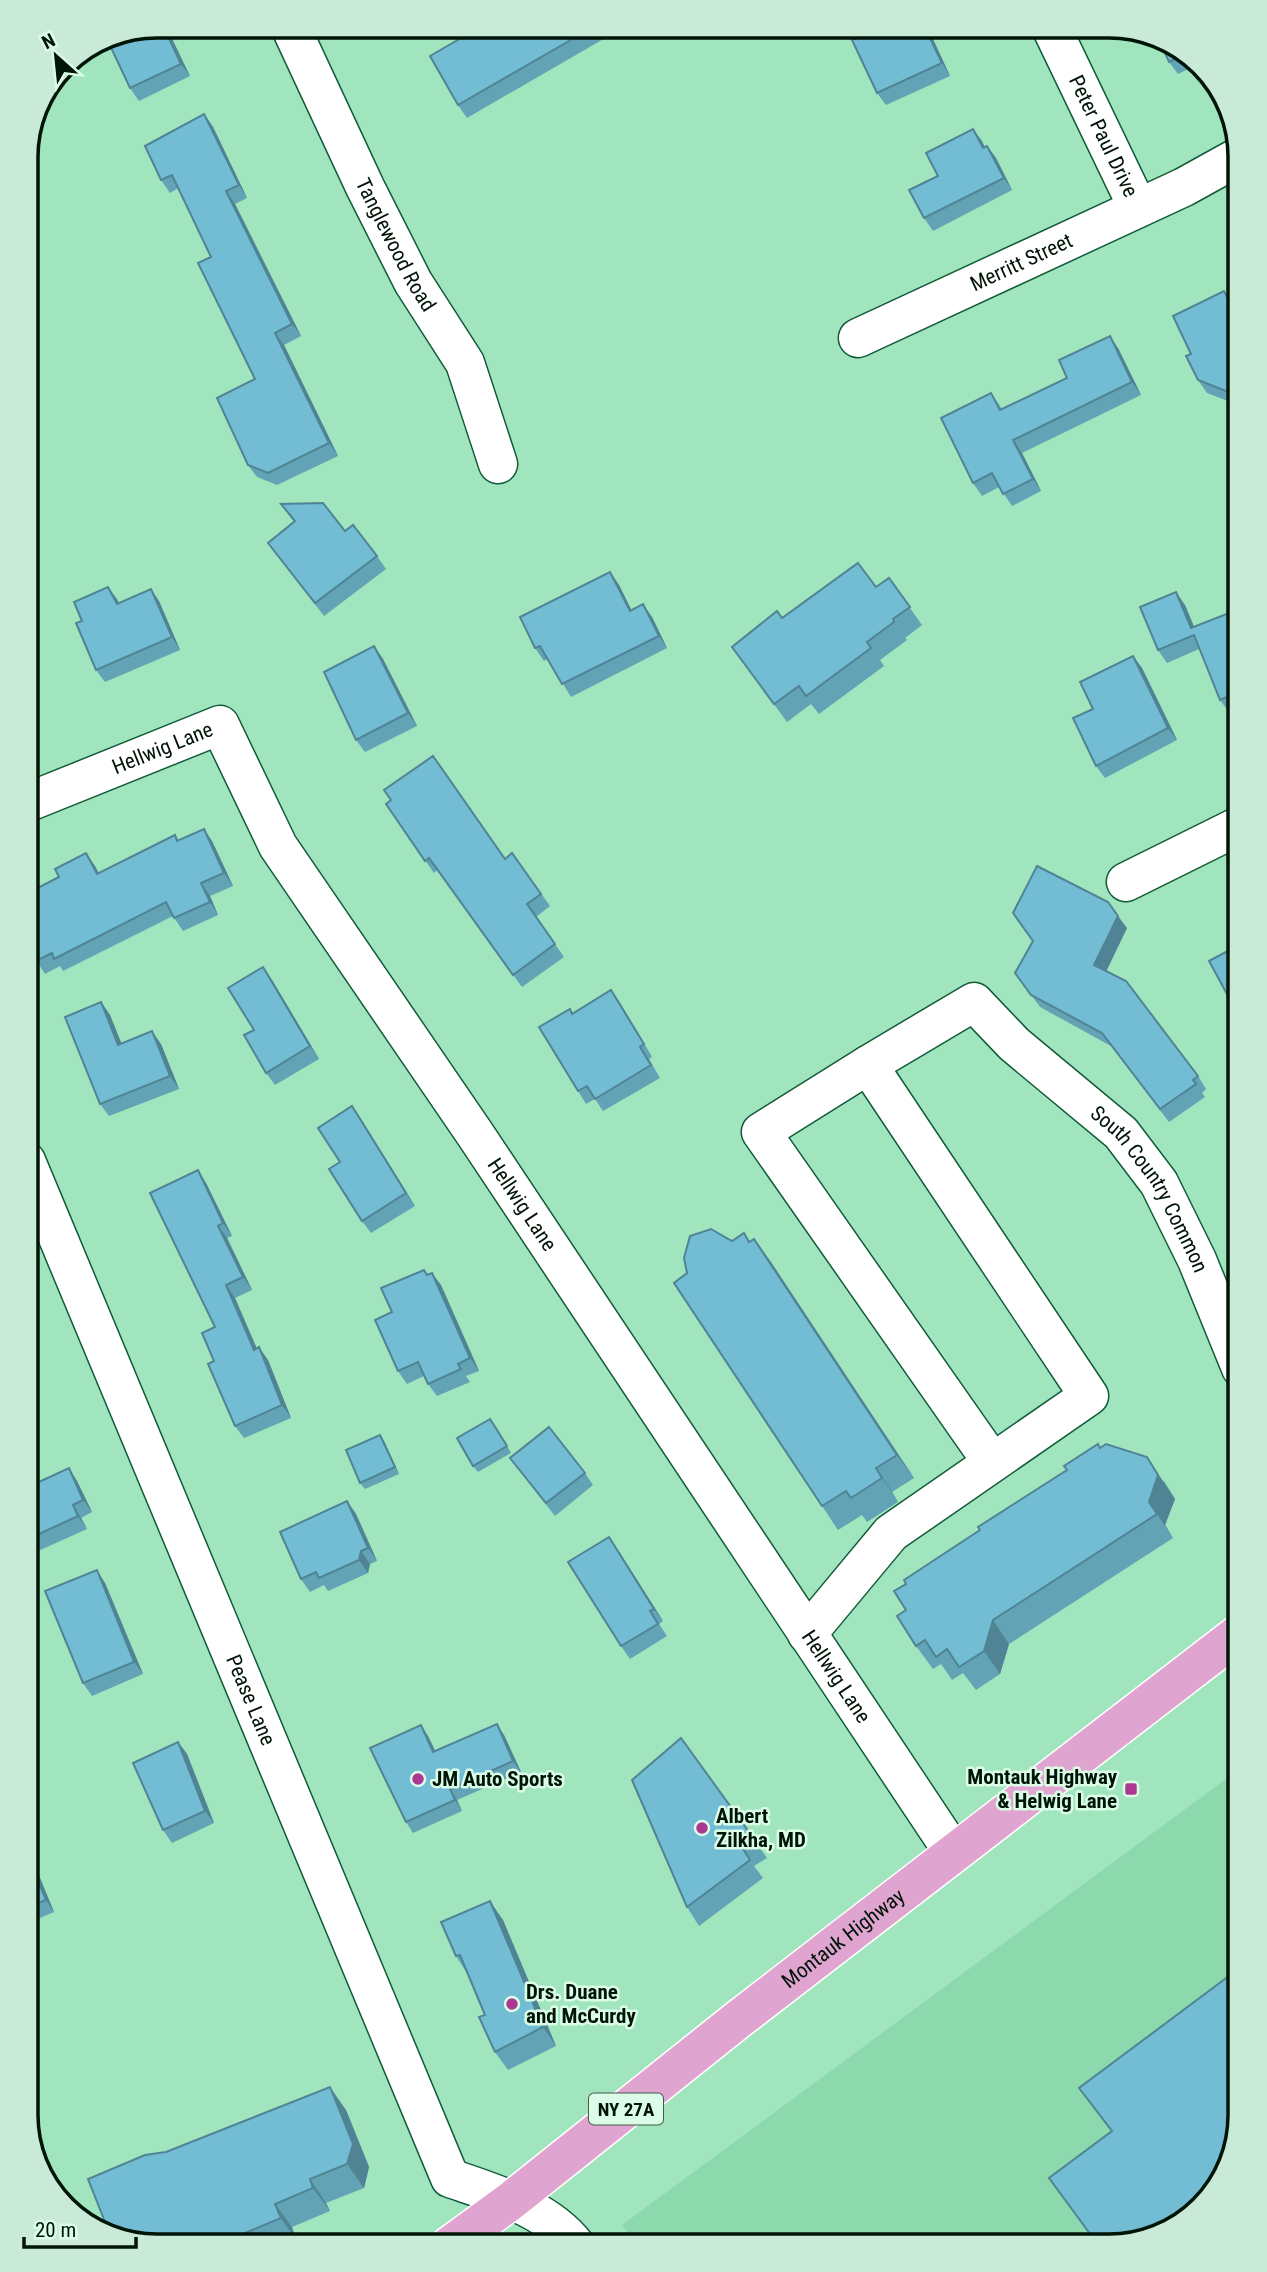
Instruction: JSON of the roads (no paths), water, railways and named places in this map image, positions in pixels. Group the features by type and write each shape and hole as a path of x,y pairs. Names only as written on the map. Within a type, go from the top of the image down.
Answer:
{"main road":[{"name":"Montauk Highway","path":"466,2233 953,1852 1228,1642"}],"street":[{"name":"Tanglewood Road","path":"296,38 413,282 465,363 498,464"},
{"name":"Peter Paul Drive","path":"1057,39 1138,208"},
{"name":"Merritt Street","path":"858,338 1184,187 1228,163"},
{"name":"Merritt Street","path":"1184,187 1228,178"},
{"name":"Hellwig Lane","path":"39,798 220,725 278,846 475,1134 953,1852"},
{"path":"1126,882 1228,831"},
{"name":"South Country Common","path":"868,1065 974,1002 1014,1044 1121,1133 1159,1183 1197,1260 1228,1336"},
{"path":"807,1634 891,1533 1089,1396 868,1065 761,1132 992,1462"},
{"name":"Pease Lane","path":"38,1191 450,2178 512,2200 567,2233"}],"place":[{"name":"JM Auto Sports","path":"418,1779"},
{"name":"Montauk Highway & Helwig Lane","path":"1131,1789"},
{"name":"Albert Zilkha, MD","path":"702,1828"},
{"name":"Drs. Duane and McCurdy","path":"512,2004"}]}
